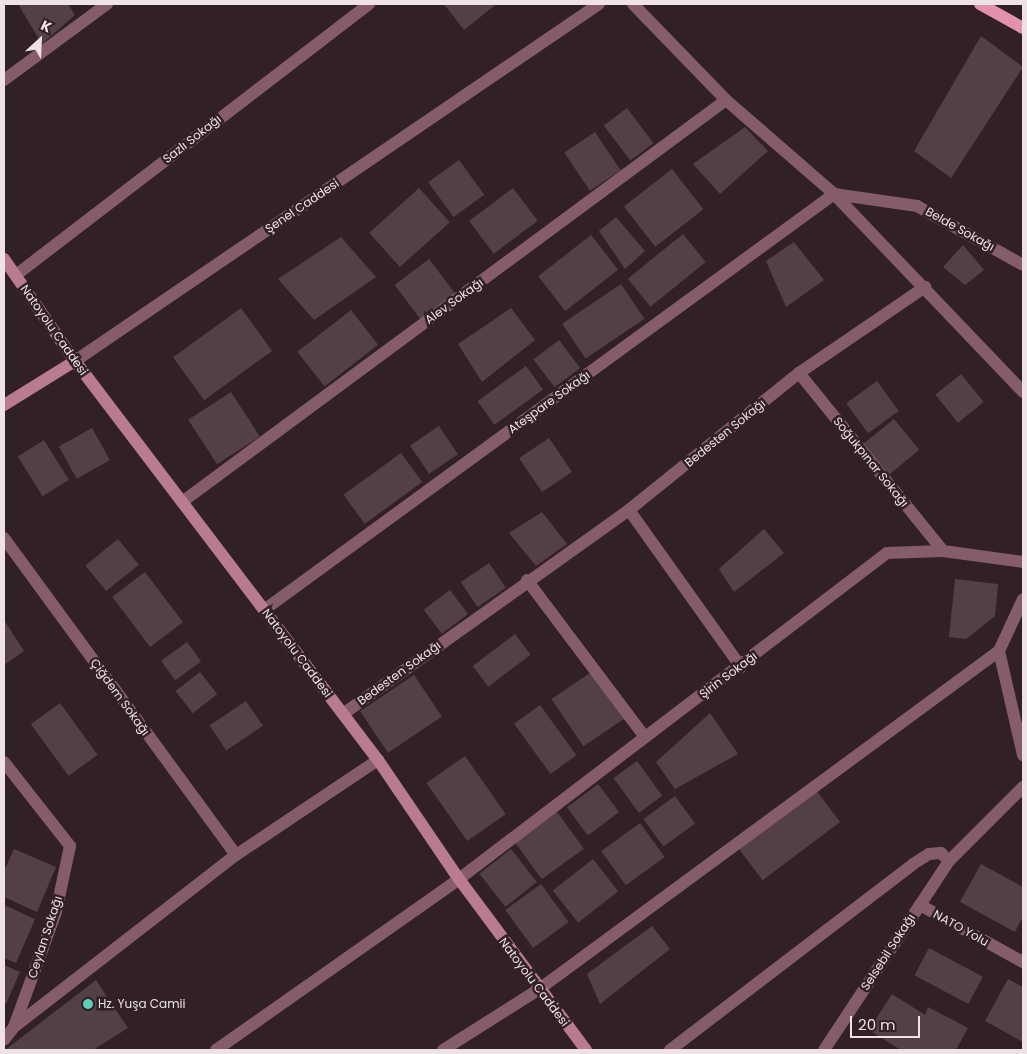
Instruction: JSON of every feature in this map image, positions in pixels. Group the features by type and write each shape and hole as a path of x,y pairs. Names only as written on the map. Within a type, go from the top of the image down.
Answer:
{"main road":[{"path":"980,4 1023,28"},
{"name":"Natoyolu Caddesi","path":"4,260 75,361 378,760 538,990 586,1050"},
{"name":"Şenel Caddesi","path":"4,405 75,361"}],"street":[{"path":"4,80 107,4"},
{"name":"Sazlı Sokağı","path":"16,275 369,4"},
{"name":"Şenel Caddesi","path":"75,361 599,4"},
{"path":"633,4 726,100 834,194 925,287 1023,392"},
{"name":"Alev Sokağı","path":"182,502 726,100"},
{"name":"Belde Sokağı","path":"834,194 917,206 1023,265"},
{"name":"Ateşpare Sokağı","path":"264,610 834,194"},
{"name":"Bedesten Sokağı","path":"343,714 527,580 628,510 799,373 925,287"},
{"name":"Soğukpınar Sokağı","path":"799,373 943,551"},
{"path":"628,510 741,667"},
{"name":"Çiğdem Sokağı","path":"4,538 236,855"},
{"name":"Şirin Sokağı","path":"216,1050 459,879 645,737 741,667 887,553 943,551 1023,562"},
{"path":"527,580 645,737"},
{"path":"443,1050 538,990 999,651 1023,599"},
{"path":"999,651 1023,756"},
{"path":"14,1027 236,855 378,760"},
{"name":"Ceylan Sokağı","path":"4,762 70,846 56,912 14,1027 4,1040"},
{"name":"NATO Yolu","path":"1023,787 949,861 920,905 1023,962"},
{"path":"670,1050 913,864 929,854 941,853 949,861"},
{"name":"Selsebil Sokağı","path":"824,1050 920,905"}],"building":[{"path":"18,4 68,4 75,15 42,44"},
{"path":"444,4 493,4 494,6 464,30"},
{"path":"981,36 1023,67 951,178 914,151"},
{"path":"627,108 653,143 630,161 604,125"},
{"path":"745,127 768,151 720,194 693,164"},
{"path":"595,132 621,170 590,191 564,153"},
{"path":"459,160 484,195 454,217 428,182"},
{"path":"672,169 703,209 655,247 624,207"},
{"path":"419,188 450,222 400,267 369,233"},
{"path":"513,188 538,221 494,254 469,221"},
{"path":"616,217 645,251 625,269 599,231"},
{"path":"683,234 706,262 650,307 628,279"},
{"path":"591,235 618,270 565,311 538,276"},
{"path":"341,237 376,277 314,320 278,279"},
{"path":"794,242 824,280 786,307 766,261"},
{"path":"963,245 984,270 965,285 943,267"},
{"path":"429,259 455,293 421,319 395,285"},
{"path":"621,284 644,319 586,359 562,324"},
{"path":"241,308 272,351 204,400 173,357"},
{"path":"511,308 535,340 482,382 458,344"},
{"path":"351,310 378,345 325,387 297,352"},
{"path":"559,340 580,368 555,387 533,359"},
{"path":"526,366 543,389 495,425 477,401"},
{"path":"961,374 984,402 958,423 935,395"},
{"path":"877,381 899,411 868,433 846,403"},
{"path":"231,392 260,436 217,464 188,420"},
{"path":"894,419 919,450 889,475 864,444"},
{"path":"439,426 458,454 429,474 410,446"},
{"path":"92,428 110,460 77,479 59,446"},
{"path":"549,438 572,472 542,492 519,458"},
{"path":"44,440 69,480 43,496 18,456"},
{"path":"401,453 422,482 365,524 344,495"},
{"path":"542,512 567,544 536,566 509,533"},
{"path":"764,529 784,553 734,592 719,569"},
{"path":"118,539 139,565 106,591 85,565"},
{"path":"489,563 506,588 478,607 461,582"},
{"path":"145,572 183,622 150,647 112,597"},
{"path":"955,579 998,584 995,616 966,639 949,637"},
{"path":"450,590 468,614 442,634 424,610"},
{"path":"4,620 24,651 4,665"},
{"path":"515,634 531,655 488,687 473,666"},
{"path":"187,642 201,661 175,680 161,661"},
{"path":"593,671 625,718 583,746 552,699"},
{"path":"200,672 217,694 193,713 176,691"},
{"path":"414,675 442,716 388,753 360,711"},
{"path":"246,701 263,726 226,750 210,726"},
{"path":"60,703 98,755 68,776 31,724"},
{"path":"540,705 576,755 551,774 514,724"},
{"path":"710,713 738,754 675,789 656,762"},
{"path":"465,756 506,814 467,841 426,783"},
{"path":"637,761 662,796 639,813 614,778"},
{"path":"598,784 619,812 588,835 567,807"},
{"path":"816,790 840,822 763,880 739,848"},
{"path":"675,796 695,824 663,846 643,819"},
{"path":"555,809 584,849 542,879 513,840"},
{"path":"640,823 665,857 626,885 601,851"},
{"path":"14,849 56,867 37,912 4,897 4,871"},
{"path":"511,849 537,882 505,907 479,874"},
{"path":"593,859 618,891 578,923 553,890"},
{"path":"981,864 1023,887 1023,916 1015,932 960,902"},
{"path":"541,884 569,922 533,948 505,910"},
{"path":"4,905 35,919 16,963 4,958"},
{"path":"652,926 670,949 600,1004 587,974"},
{"path":"929,948 983,977 968,1004 914,975"},
{"path":"4,965 20,972 6,1004 4,1003"},
{"path":"1008,979 1023,987 1023,1042 985,1021"},
{"name":"Hz. Yuşa Camii","path":"96,980 128,1028 93,1050 5,1050"},
{"path":"892,994 925,1015 928,1007 968,1028 956,1050 901,1050 869,1030"}],"place":[{"name":"Hz. Yuşa Camii","path":"88,1004"}]}
